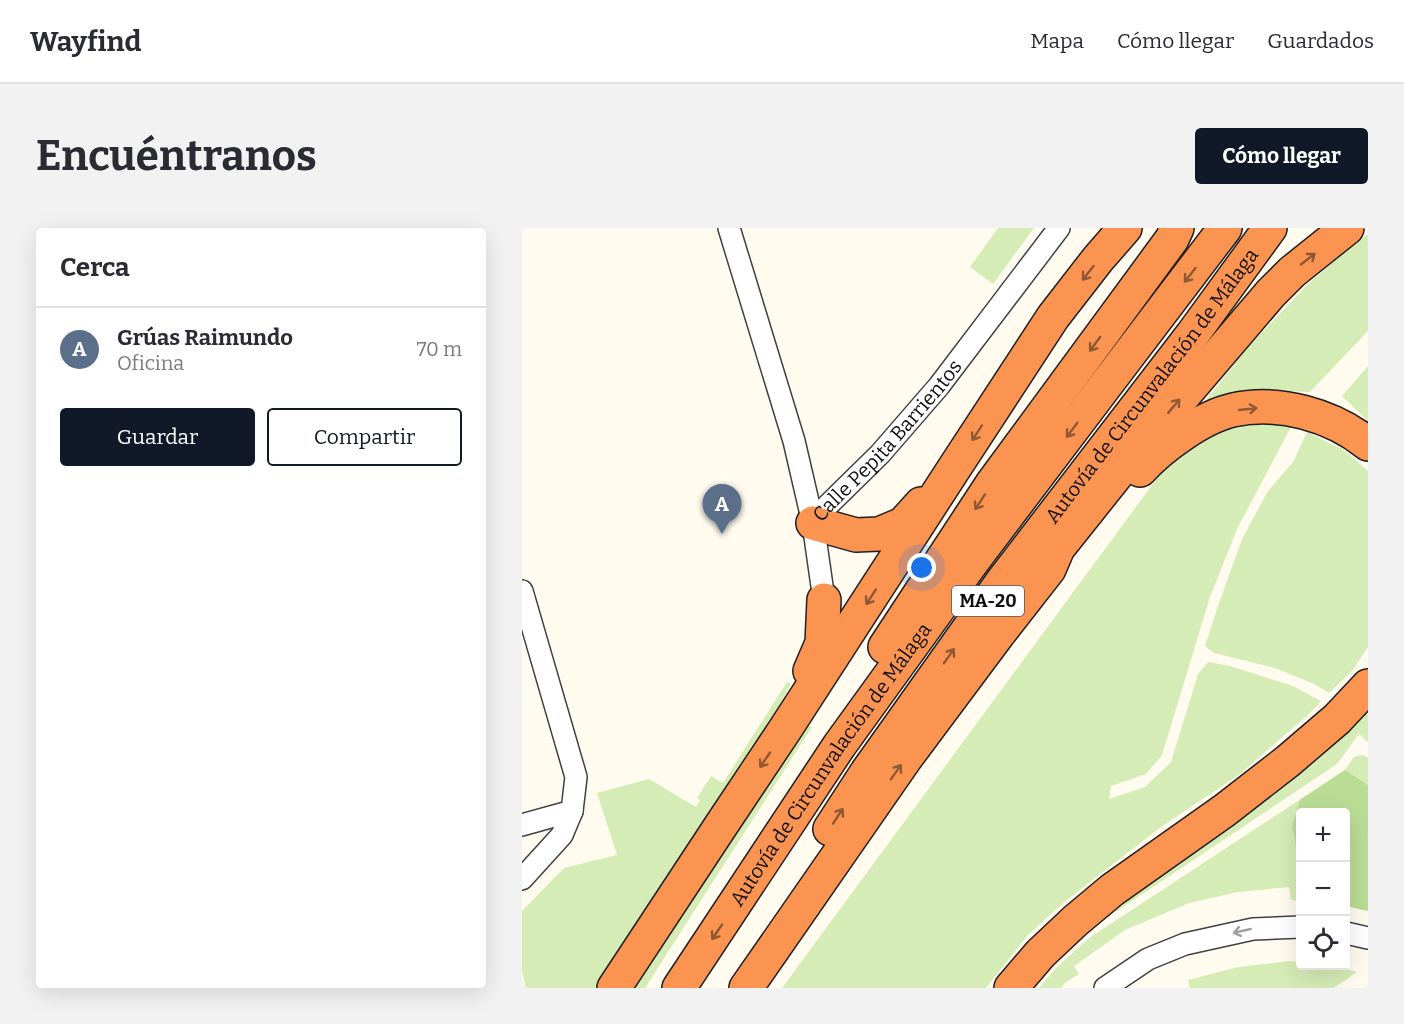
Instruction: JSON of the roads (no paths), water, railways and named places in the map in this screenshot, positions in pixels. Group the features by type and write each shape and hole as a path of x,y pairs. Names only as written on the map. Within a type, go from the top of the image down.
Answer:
{"highway":[{"path":"614,988 1053,317 1125,228"},
{"path":"739,898 761,834 992,484 1172,239 1177,228"},
{"name":"Autovía de Circunvalación de Málaga","path":"679,988 839,746 965,572 1225,228"},
{"name":"Autovía de Circunvalación de Málaga","path":"725,988 867,772 1002,582 1192,335 1270,228"},
{"path":"746,988 905,759 1049,569 1059,548 1125,464 1271,293 1292,272 1347,228"},
{"path":"1049,569 1069,553 1151,458 1206,420 1233,410 1263,407 1302,411 1336,423 1368,444"},
{"path":"813,524 856,535 879,534 903,524 952,470"},
{"path":"784,731 822,643 824,600"},
{"path":"1011,988 1075,921 1112,890 1225,810 1288,761 1337,719 1368,686"}],"street":[{"name":"Calle Pepita Barrientos","path":"729,228 794,441 813,524"},
{"name":"Calle Pepita Barrientos","path":"813,524 827,506 880,454 939,386 1059,228"},
{"path":"813,524 824,600"},
{"path":"522,591 576,777 572,811 562,836 522,879"},
{"path":"522,825 572,811"},
{"path":"1105,988 1148,959 1185,944 1253,929 1296,927"},
{"path":"1350,934 1368,938"}],"place":[{"name":"Grúas Raimundo","path":"722,534"}]}
